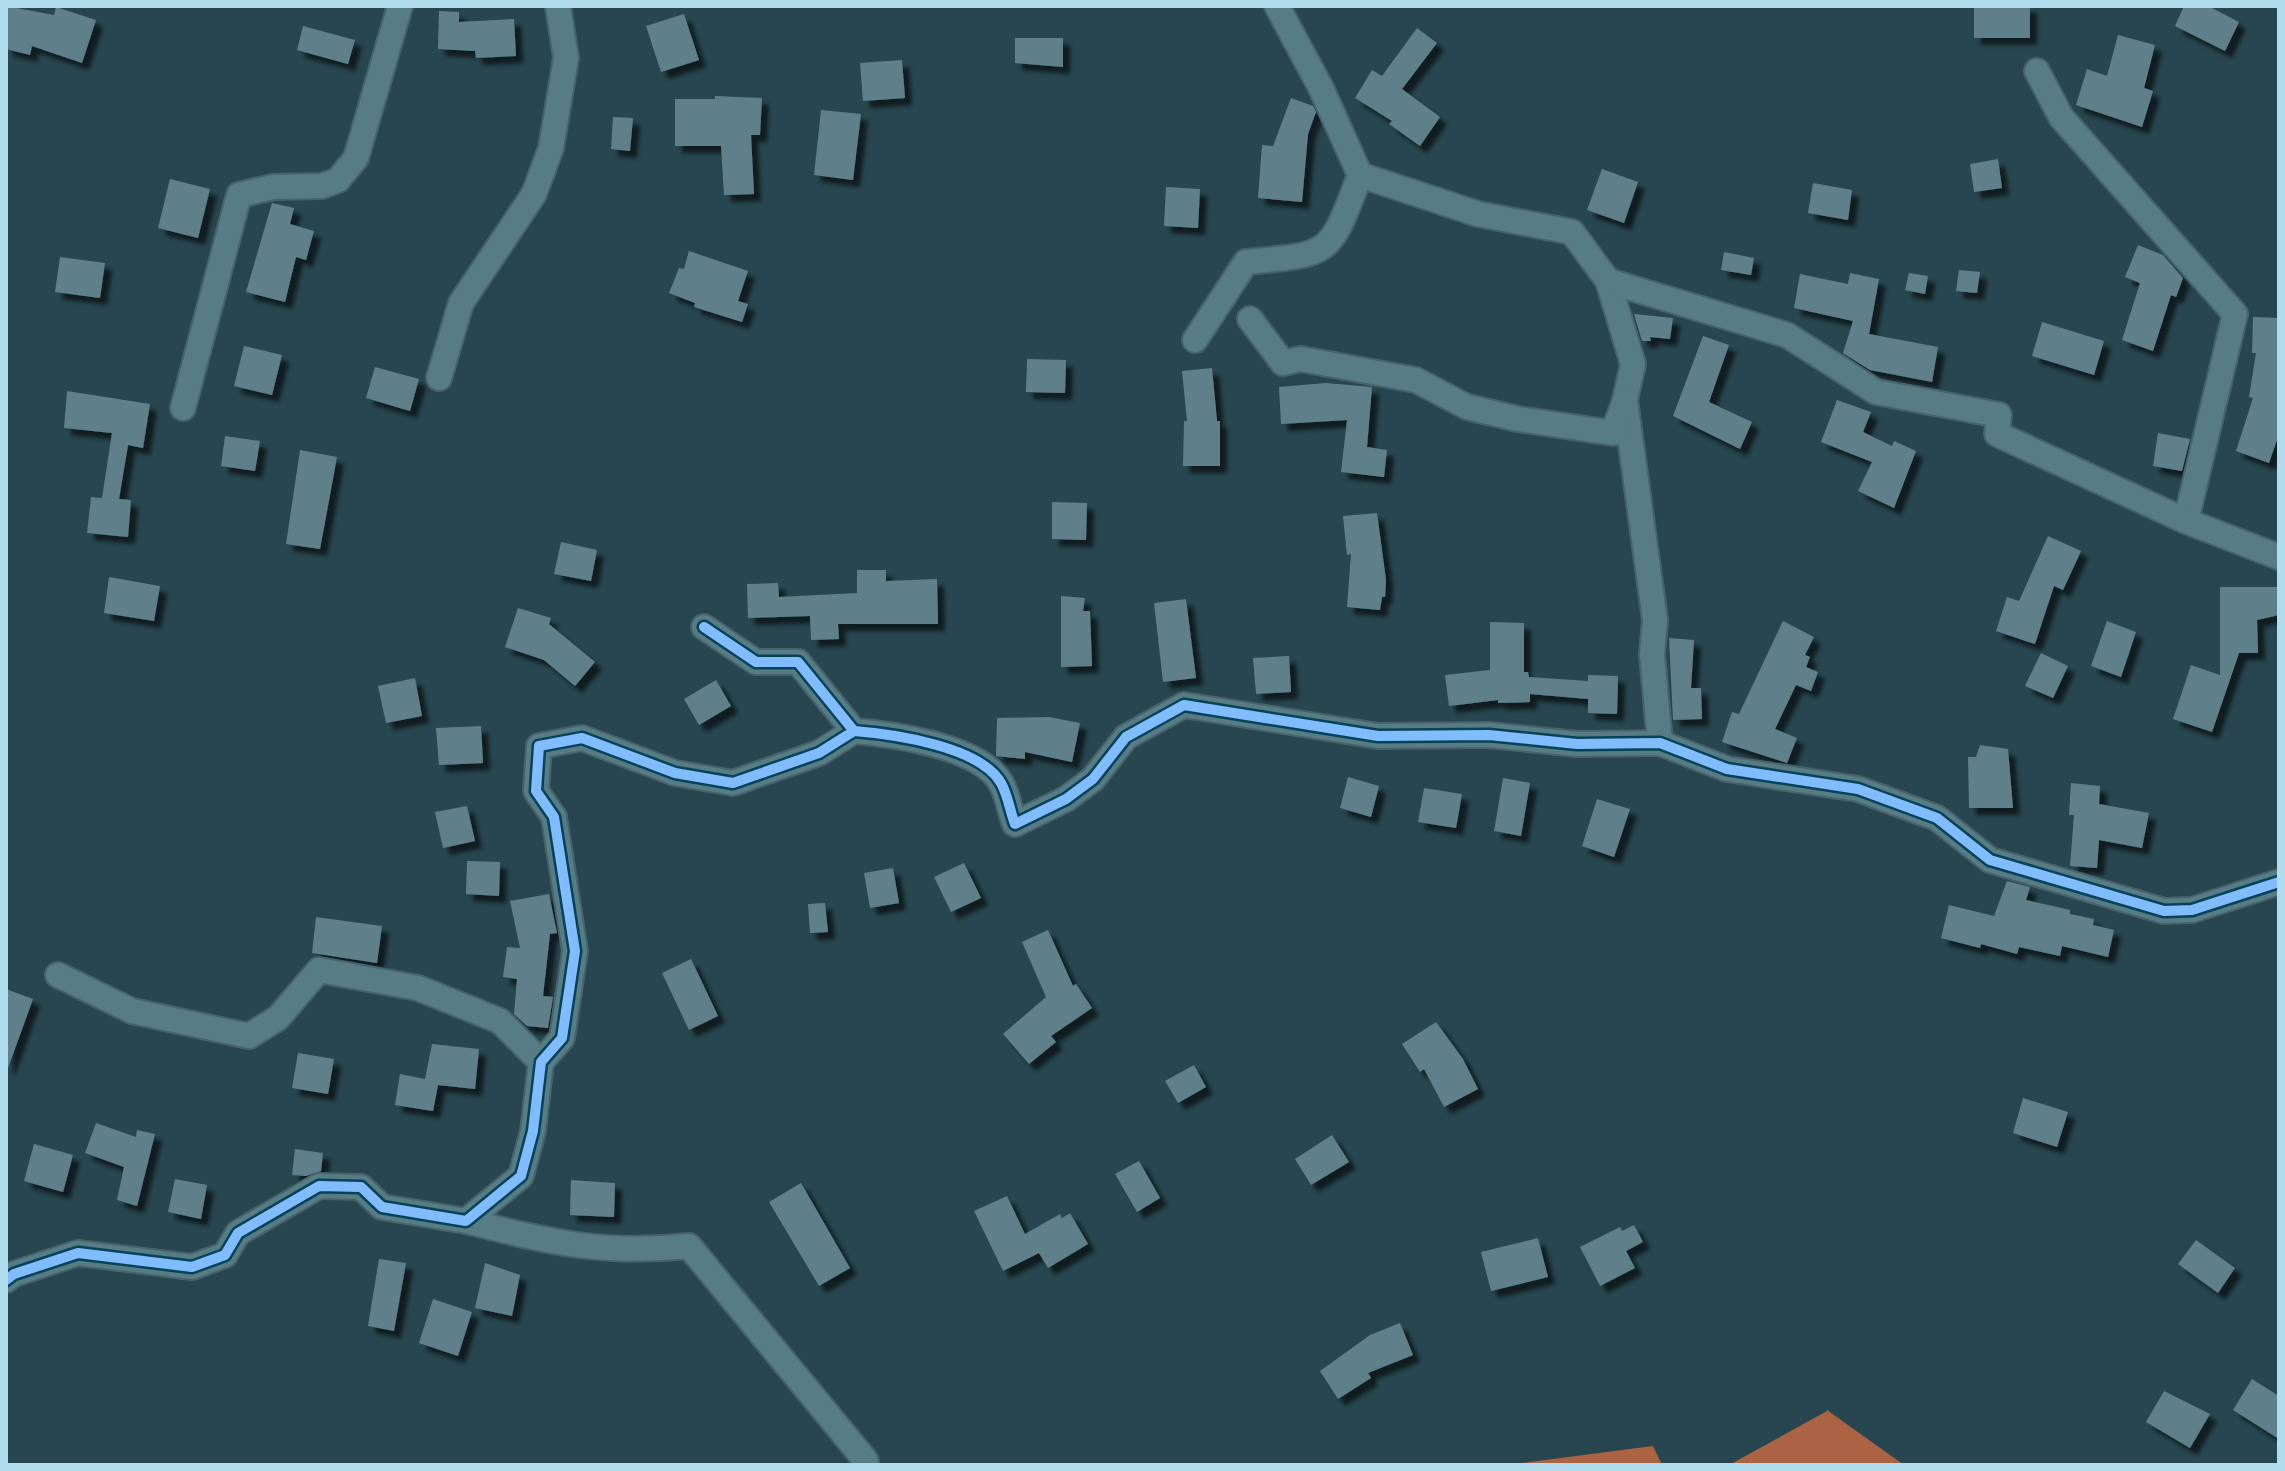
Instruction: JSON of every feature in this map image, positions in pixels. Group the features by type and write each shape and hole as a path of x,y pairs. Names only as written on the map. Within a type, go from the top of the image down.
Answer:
{"street":[{"path":"183,408 239,195 273,187 322,186 338,180 356,158 400,6"},
{"path":"439,378 461,303 534,194 551,148 566,58 558,6"},
{"path":"1195,340 1246,262 1320,251 1338,233 1360,175 1321,88 1277,6"},
{"path":"2037,71 2061,117 2235,314 2186,521"},
{"path":"1250,319 1283,363 1301,359 1416,380 1467,407 1518,419 1613,433 1633,364 1608,281 1572,232 1478,214 1360,175"},
{"path":"1608,281 1787,335 1876,392 1999,415 1997,434 2186,521 2279,557"},
{"path":"1625,400 1655,620 1652,654 1660,743"},
{"path":"704,627 756,662 798,662 854,731"},
{"path":"466,1221 521,1176 533,1131 541,1062 562,1038 575,951 554,817 536,791 539,746 582,738 675,773 733,783 819,753 854,731 906,735 974,761 1000,781 1015,824 1066,799 1093,779 1126,737 1184,705 1378,736 1489,735 1577,744 1660,743 1727,769 1858,789 1937,818 1990,860 2164,911 2192,910 2279,882"},
{"path":"58,975 132,1011 249,1036 278,1018 319,970 376,980 418,988 500,1021 541,1062"},
{"path":"6,1280 14,1274 78,1253 192,1267 225,1255 238,1233 319,1186 361,1187 382,1207 466,1221 563,1245 634,1251 689,1246 866,1461 865,1465"}],"shaded area":[{"path":"1827,1411 1904,1465 1729,1465"},
{"path":"1653,1446 1662,1465 1506,1465"}],"building":[{"path":"6,6 54,15 56,7 96,20 82,63 32,46 30,55 6,49"},
{"path":"1974,6 2030,6 2030,38 1974,38"},
{"path":"2184,6 2208,6 2239,22 2225,51 2175,26"},
{"path":"439,11 459,12 459,22 514,19 516,56 476,58 475,51 438,49"},
{"path":"684,14 699,60 661,72 646,26"},
{"path":"303,26 355,40 348,64 297,50"},
{"path":"1417,28 1437,43 1402,89 1440,117 1420,146 1389,124 1392,121 1355,98 1372,70 1382,76"},
{"path":"2118,35 2155,45 2144,88 2153,91 2142,127 2076,105 2087,69 2107,76"},
{"path":"1015,38 1063,38 1063,67 1015,63"},
{"path":"902,60 905,98 863,101 860,63"},
{"path":"715,96 762,98 760,135 751,135 754,194 724,195 721,146 675,146 675,99 715,99"},
{"path":"1291,98 1313,106 1316,112 1308,134 1302,202 1258,198 1262,145 1273,146"},
{"path":"821,110 861,114 853,180 814,175"},
{"path":"613,117 633,118 630,151 611,149"},
{"path":"1998,159 2002,188 1974,192 1970,164"},
{"path":"1602,169 1638,182 1624,223 1587,210"},
{"path":"170,179 210,189 198,238 158,228"},
{"path":"1813,183 1852,190 1848,220 1808,213"},
{"path":"1166,187 1200,189 1198,228 1164,226"},
{"path":"272,203 294,208 290,224 314,231 306,260 296,257 285,302 246,292"},
{"path":"2138,245 2163,255 2183,278 2176,297 2171,295 2153,351 2122,340 2140,283 2125,277"},
{"path":"689,251 748,271 738,301 748,304 742,322 694,307 695,303 669,293 679,268 684,269"},
{"path":"1724,252 1754,258 1751,275 1721,270"},
{"path":"60,257 105,263 100,298 55,292"},
{"path":"1959,270 1980,272 1977,293 1956,291"},
{"path":"1850,273 1879,279 1869,334 1938,347 1932,382 1870,370 1843,353 1853,321 1794,308 1800,274 1848,284"},
{"path":"1909,273 1928,276 1925,294 1905,290"},
{"path":"1634,314 1673,318 1670,339 1650,337 1651,341 1642,341"},
{"path":"2253,317 2279,318 2279,434 2269,463 2236,451 2253,398 2249,397 2256,353 2252,353"},
{"path":"2042,322 2104,341 2094,375 2032,356"},
{"path":"1703,336 1729,345 1709,402 1752,422 1740,449 1673,416"},
{"path":"244,346 282,355 272,395 234,386"},
{"path":"1027,359 1066,360 1065,393 1026,392"},
{"path":"375,367 419,379 410,411 366,398"},
{"path":"1212,368 1217,421 1220,421 1220,466 1183,466 1184,421 1187,421 1182,371"},
{"path":"1326,383 1372,387 1367,447 1387,450 1384,477 1341,472 1347,420 1281,424 1279,387"},
{"path":"67,391 150,404 143,448 128,445 119,499 131,500 128,537 87,533 91,497 102,498 112,433 64,428"},
{"path":"1837,400 1871,412 1863,432 1892,446 1894,441 1916,451 1894,508 1858,491 1872,462 1821,442"},
{"path":"2158,433 2190,439 2182,471 2153,466"},
{"path":"225,436 260,441 255,471 221,466"},
{"path":"300,450 337,457 320,549 286,544"},
{"path":"1052,502 1087,503 1086,540 1052,539"},
{"path":"1377,513 1386,580 1385,597 1382,597 1380,610 1347,607 1351,554 1347,555 1343,516"},
{"path":"2048,536 2081,551 2063,590 2054,586 2035,644 1996,631 2007,597 2019,601"},
{"path":"561,542 597,550 591,581 554,574"},
{"path":"857,570 886,570 886,581 937,579 938,624 838,624 839,639 811,640 810,616 748,618 747,584 778,583 779,597 857,593"},
{"path":"109,577 160,586 154,621 104,613"},
{"path":"2220,587 2279,587 2279,615 2257,620 2258,653 2239,653 2212,732 2173,719 2191,665 2220,675"},
{"path":"1061,596 1085,598 1083,611 1090,611 1092,666 1061,667"},
{"path":"1186,599 1196,678 1163,682 1154,603"},
{"path":"518,608 551,618 549,624 595,662 575,686 544,660 505,647"},
{"path":"1783,621 1814,637 1805,655 1810,657 1806,667 1818,672 1811,691 1796,685 1775,729 1797,738 1787,763 1722,742 1732,712 1739,714"},
{"path":"2107,621 2136,632 2121,677 2091,666"},
{"path":"1490,622 1524,623 1524,672 1528,672 1529,677 1588,681 1588,675 1618,676 1617,714 1588,713 1588,699 1530,694 1530,702 1498,703 1498,700 1449,706 1445,675 1490,670"},
{"path":"1669,638 1694,640 1691,688 1701,688 1702,719 1673,720"},
{"path":"2041,653 2068,666 2053,698 2025,686"},
{"path":"1289,656 1291,692 1256,694 1253,658"},
{"path":"415,678 422,716 386,723 378,686"},
{"path":"716,680 731,706 699,725 684,699"},
{"path":"1049,717 1080,723 1072,762 1025,752 1025,759 996,756 997,718"},
{"path":"481,726 483,763 439,765 436,728"},
{"path":"1980,745 2008,749 2013,808 1969,808 1968,757 1976,757"},
{"path":"1348,777 1379,786 1371,817 1340,808"},
{"path":"1503,778 1530,783 1521,836 1494,831"},
{"path":"2071,783 2100,786 2099,804 2149,813 2142,848 2099,840 2097,868 2070,866 2074,815 2069,815"},
{"path":"1424,788 1462,794 1456,828 1418,822"},
{"path":"1597,799 1630,809 1614,857 1582,846"},
{"path":"467,806 475,841 443,848 435,812"},
{"path":"467,861 500,862 499,896 466,894"},
{"path":"964,863 981,898 951,912 934,877"},
{"path":"893,868 899,903 870,908 864,873"},
{"path":"2007,881 2030,887 2026,900 2070,910 2070,914 2094,919 2093,925 2114,930 2108,957 2062,946 2060,956 2019,947 2017,954 1941,938 1949,905 1994,916"},
{"path":"549,894 557,933 550,934 543,996 553,997 548,1028 527,1026 514,1014 517,979 503,977 507,947 520,948 510,901"},
{"path":"825,903 828,932 810,933 808,904"},
{"path":"316,917 382,926 377,963 312,953"},
{"path":"1048,930 1073,986 1076,984 1092,1008 1051,1036 1056,1042 1029,1064 1003,1034 1046,997 1022,942"},
{"path":"691,959 718,1016 689,1030 662,973"},
{"path":"6,989 33,999 8,1068 6,1067"},
{"path":"1436,1022 1463,1059 1478,1089 1444,1107 1424,1069 1420,1072 1402,1044"},
{"path":"432,1044 479,1049 475,1089 438,1085 433,1111 395,1105 400,1074 425,1079"},
{"path":"298,1053 334,1059 328,1094 292,1088"},
{"path":"1194,1065 1206,1087 1178,1103 1165,1081"},
{"path":"2023,1098 2068,1112 2057,1147 2013,1133"},
{"path":"96,1123 136,1137 137,1130 155,1134 137,1206 117,1200 124,1167 85,1153"},
{"path":"1332,1135 1349,1162 1311,1185 1295,1159"},
{"path":"34,1144 73,1155 63,1192 24,1181"},
{"path":"295,1149 323,1153 321,1171 306,1176 292,1175"},
{"path":"1139,1161 1160,1198 1137,1212 1115,1174"},
{"path":"175,1179 207,1185 201,1219 168,1212"},
{"path":"571,1180 615,1183 614,1217 570,1215"},
{"path":"801,1183 850,1268 819,1286 769,1202"},
{"path":"1007,1196 1025,1234 1060,1214 1062,1218 1070,1213 1088,1244 1048,1268 1039,1253 1003,1271 974,1211"},
{"path":"1634,1225 1643,1242 1626,1251 1635,1268 1600,1286 1580,1247 1620,1227 1622,1231"},
{"path":"1538,1238 1548,1277 1491,1291 1481,1252"},
{"path":"2196,1240 2235,1268 2218,1293 2178,1264"},
{"path":"379,1259 406,1263 394,1331 368,1326"},
{"path":"485,1263 520,1275 512,1316 475,1308"},
{"path":"433,1299 472,1312 458,1356 419,1343"},
{"path":"1400,1323 1413,1355 1368,1373 1371,1378 1338,1399 1320,1371 1370,1335"},
{"path":"2252,1379 2279,1396 2279,1439 2233,1410"},
{"path":"2164,1391 2210,1414 2190,1448 2146,1422"}],"cycle path":[{"path":"6,1280 14,1274 78,1253 192,1267 225,1255 238,1233 319,1186 361,1187 382,1207 466,1221 521,1176 533,1131 541,1062 562,1038 575,951 554,817 536,791 539,746 582,738 675,773 733,783 819,753 854,731 798,662 756,662 704,627"},
{"path":"854,731 934,744 975,760 990,770 1001,783 1015,824 1066,799 1093,779 1126,737 1184,705 1378,736 1489,735 1577,744 1660,743 1727,769 1858,789 1937,818 1990,860 2164,911 2192,910 2279,882"}]}
